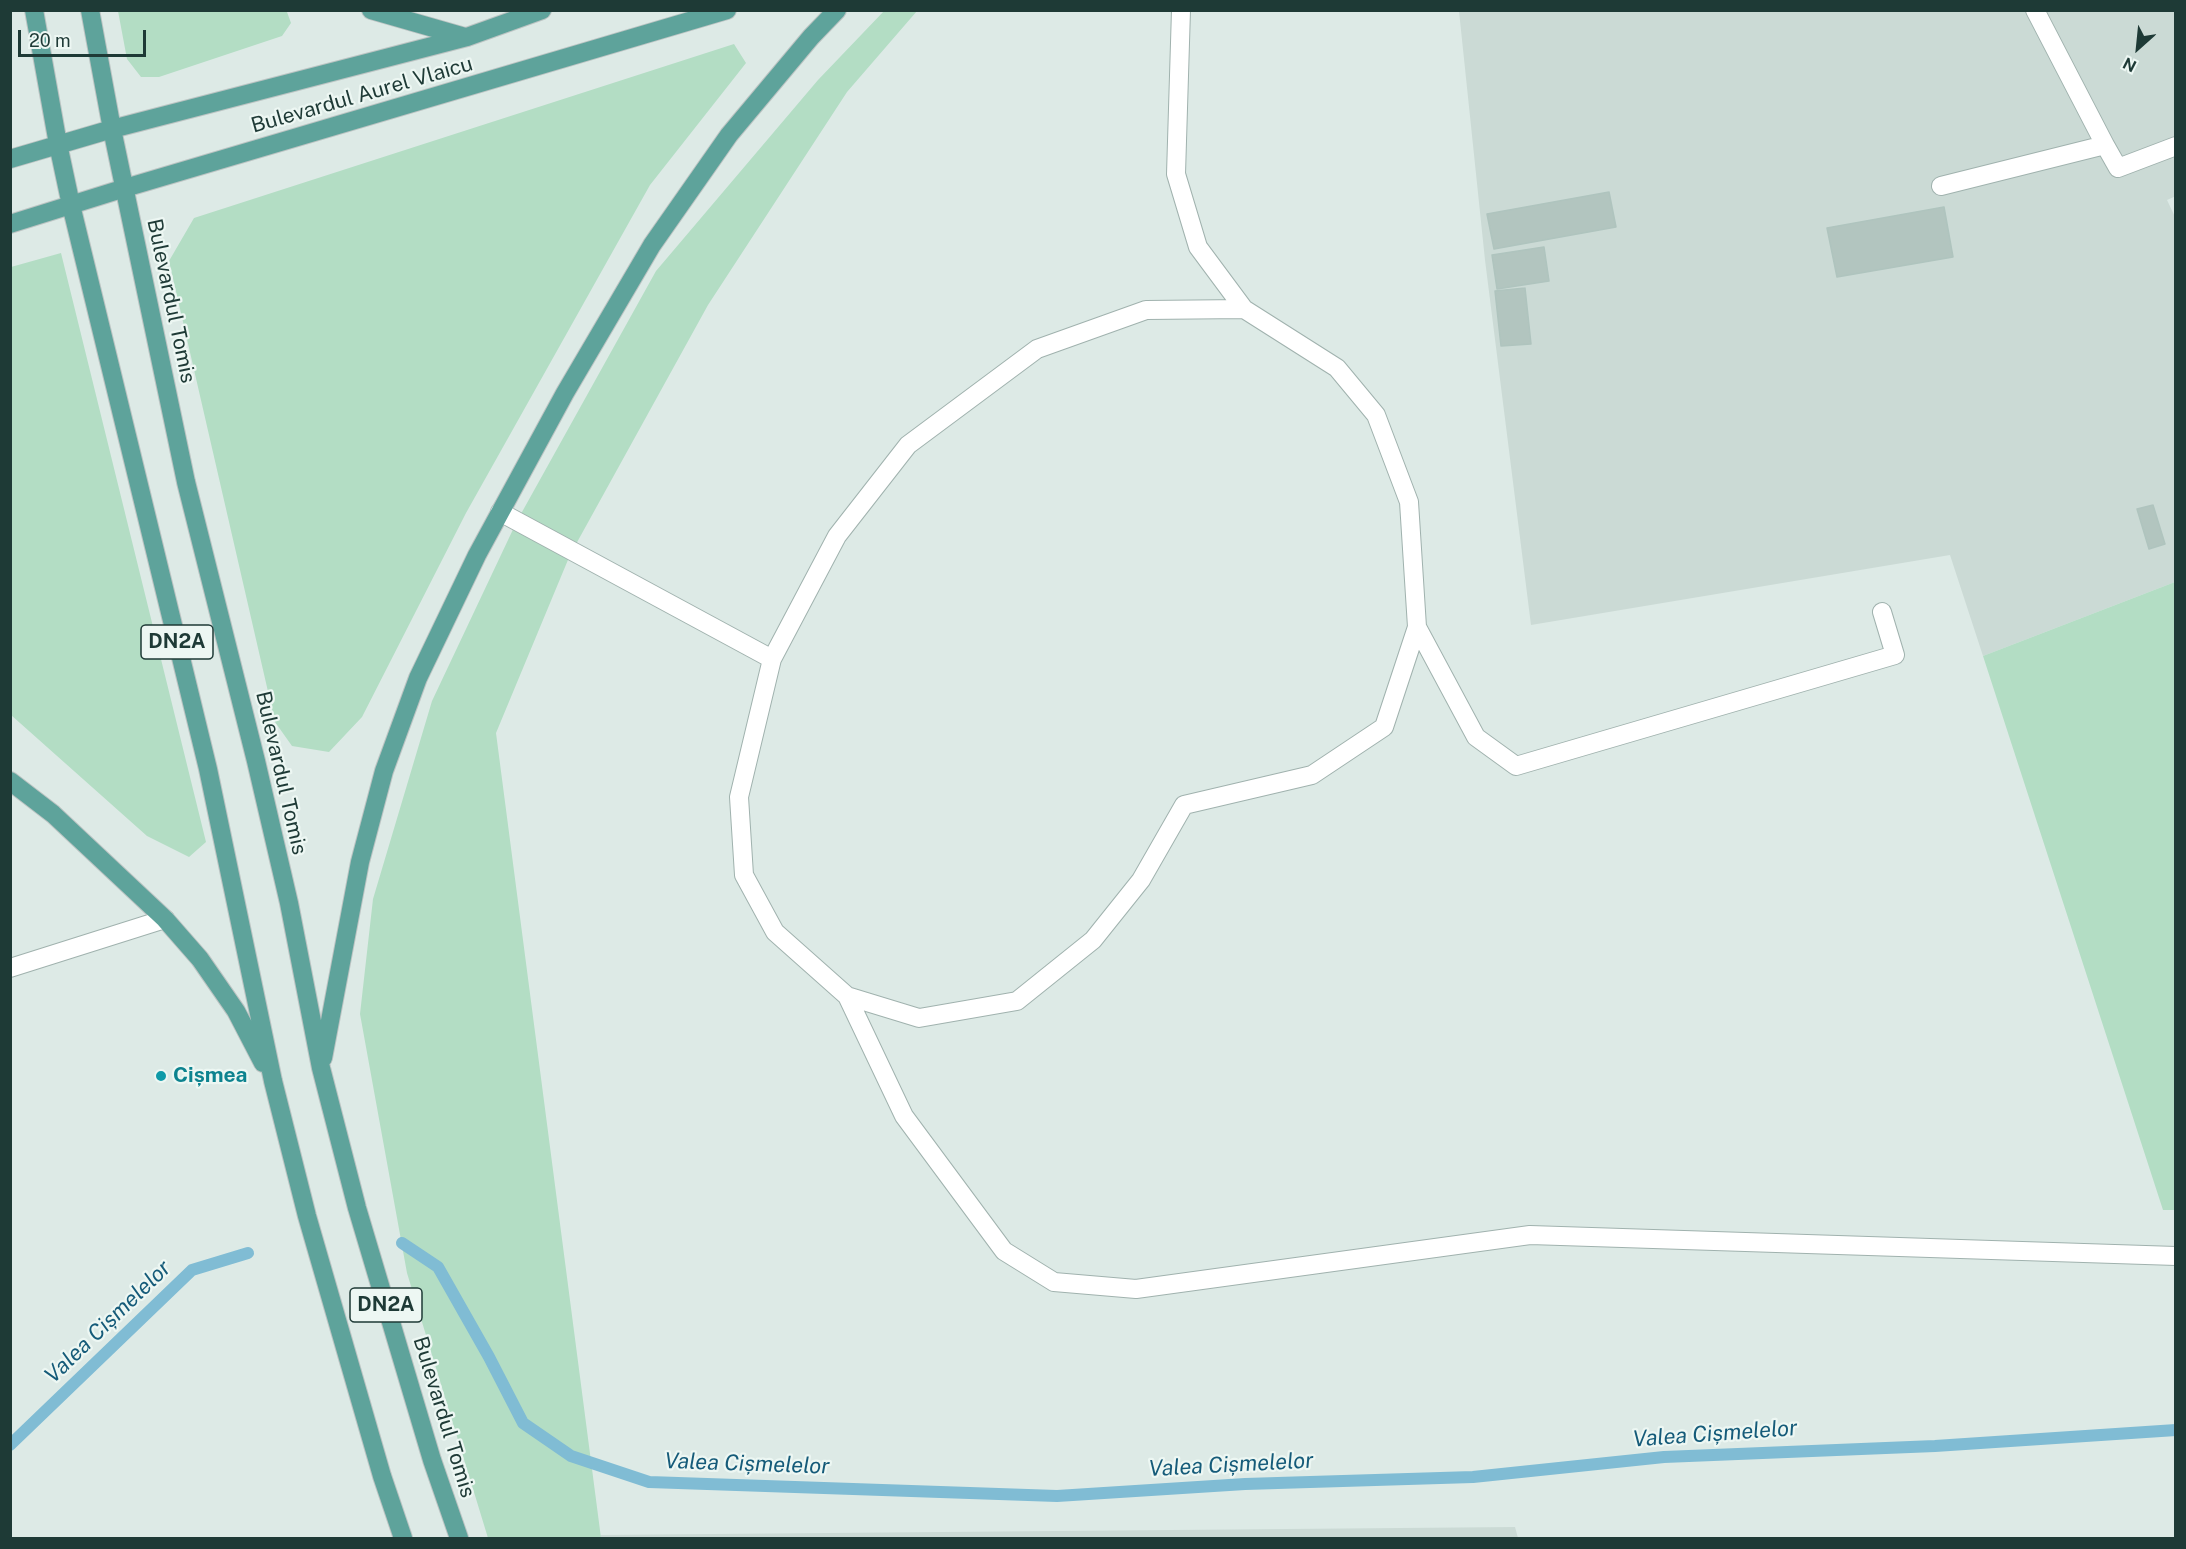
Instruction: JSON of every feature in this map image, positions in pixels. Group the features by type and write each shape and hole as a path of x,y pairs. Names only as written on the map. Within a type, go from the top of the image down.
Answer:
{"main road":[{"name":"DN2A","path":"34,10 71,205 208,769 273,1081 307,1216 403,1539"},
{"name":"Bulevardul Tomis","path":"90,10 112,129 186,483 289,903 321,1068 357,1208 432,1460 459,1539"},
{"path":"371,10 467,37"},
{"name":"Bulevardul Aurel Vlaicu","path":"10,159 112,129 467,37 542,10"},
{"name":"Bulevardul Aurel Vlaicu","path":"10,224 124,188 727,10"},
{"path":"321,1068 360,862 384,771 418,678 477,555 565,393 652,245 729,135 811,37 837,10"},
{"path":"10,781 53,814 165,919 200,959 236,1011 273,1081"}],"lane":[{"path":"847,996 919,1018 1017,1001 1093,940 1141,880 1184,805 1312,775 1384,727 1417,627 1409,501 1376,415 1337,368 1244,309 1198,247 1176,174 1180,10"},
{"path":"2035,10 2118,168 2175,146"},
{"path":"1941,186 2105,145"},
{"path":"1244,309 1146,310 1037,349 1000,376 908,445 837,536 772,659 739,797 744,875 775,932 847,996 904,1116 1004,1251 1054,1282 1136,1289 1530,1235 2175,1256"},
{"path":"500,512 772,659"},
{"path":"1417,627 1476,737 1516,766 1895,655 1882,612"},
{"path":"10,968 165,919"}],"shaded area":[{"path":"1459,11 2175,11 2176,196 2167,200 2176,219 2175,582 1983,656 1950,555 1531,625 1485,260"},
{"path":"1515,1527 1518,1538 601,1538 600,1535"}],"green space":[{"path":"118,11 284,11 287,12 291,23 282,36 159,77 141,77 127,59"},
{"path":"884,11 917,11 847,92 708,305 570,555 496,733 601,1538 488,1538 407,1273 360,1014 373,899 432,701 517,521 656,271 818,80"},
{"path":"734,44 746,63 650,185 466,513 362,717 329,752 292,746 275,722 169,261 194,218"},
{"path":"61,253 206,842 189,857 147,836 11,715 11,267"},
{"path":"2175,582 2176,1210 2163,1210 1983,656"}],"building":[{"path":"1609,192 1616,227 1494,249 1487,214"},
{"path":"1944,207 1953,257 1837,277 1827,228"},
{"path":"1544,247 1549,281 1497,289 1492,255"},
{"path":"1525,288 1531,344 1501,346 1495,291"},
{"path":"2153,505 2165,544 2149,549 2137,509"}],"waterway":[{"name":"Valea Cișmelelor","path":"402,1243 438,1267 523,1423 571,1456 649,1482 1057,1496 1245,1484 1473,1477 1664,1457 1935,1446 2176,1430"},
{"name":"Valea Cișmelelor","path":"10,1445 192,1270 248,1253"}],"place":[{"name":"Cișmea","path":"161,1076"}]}
